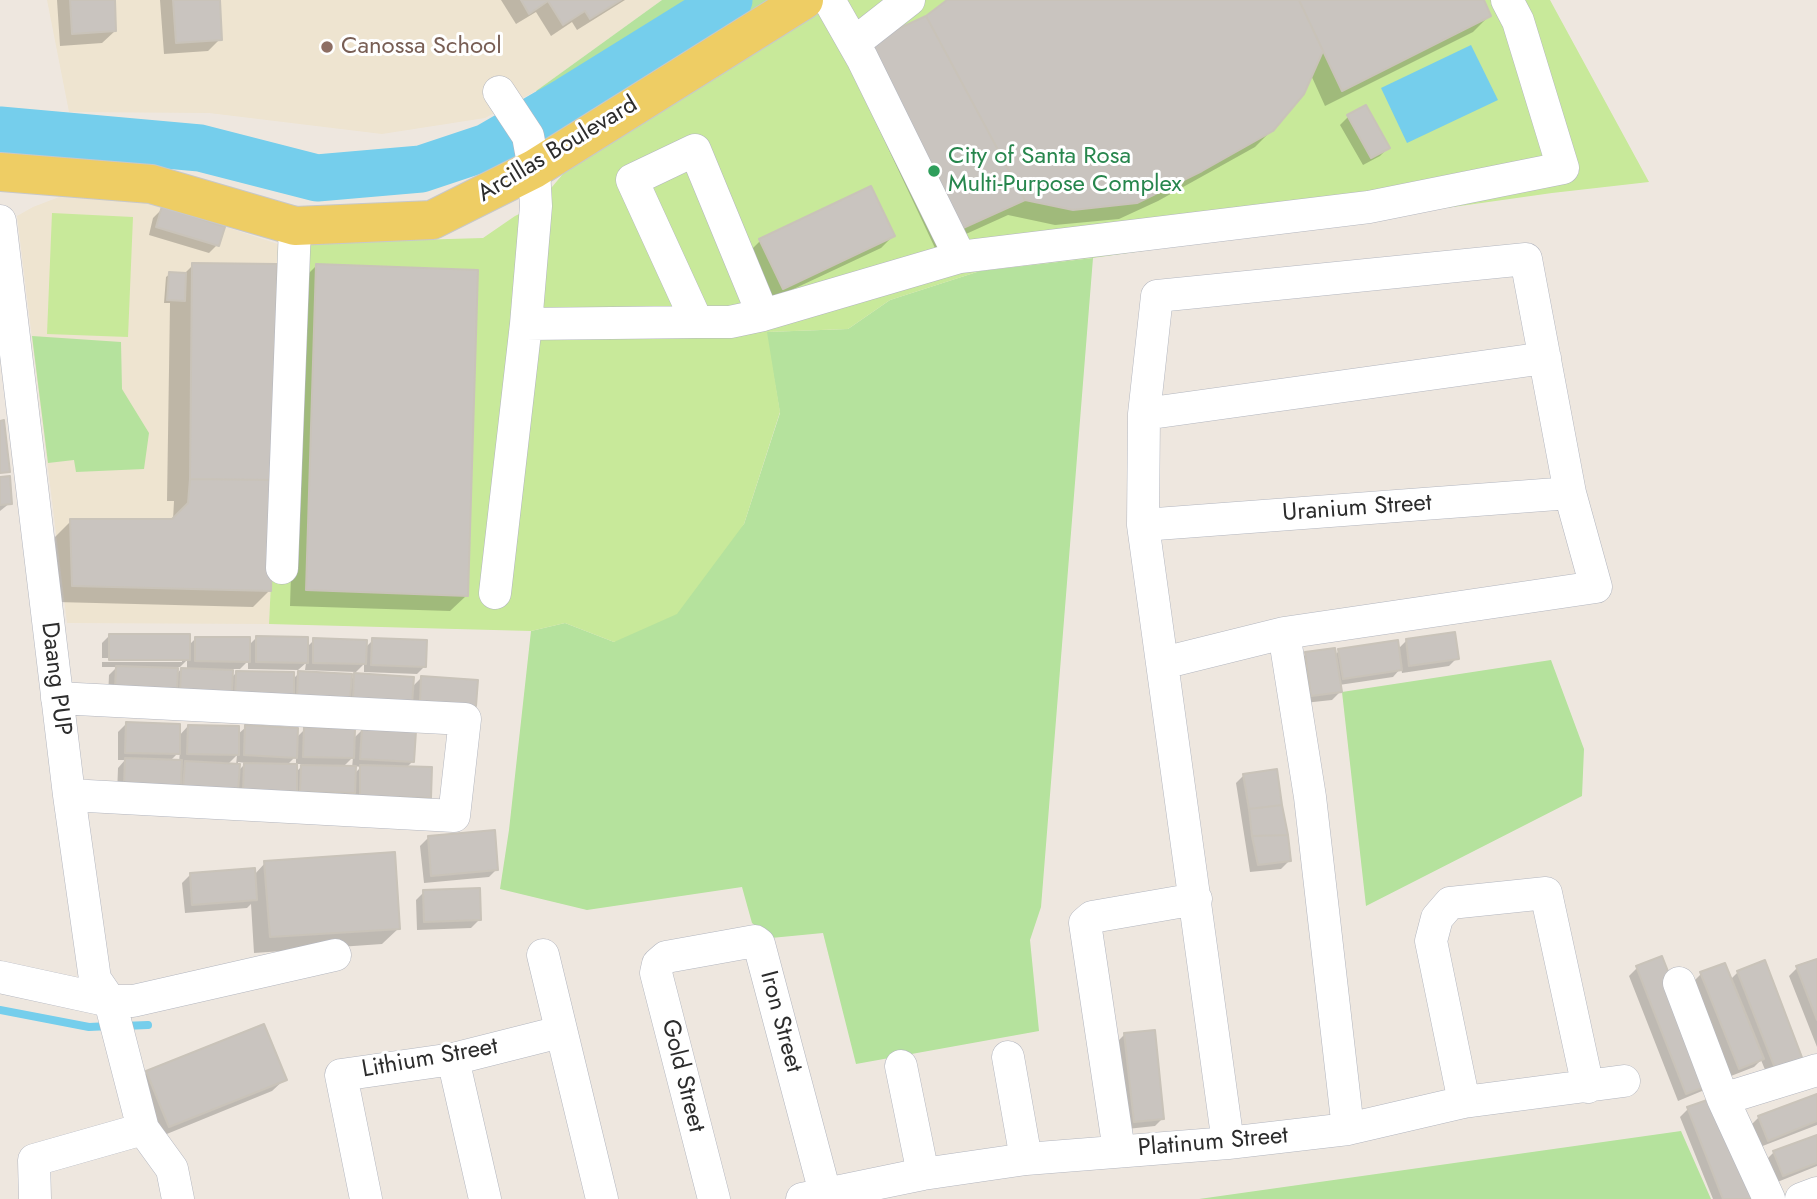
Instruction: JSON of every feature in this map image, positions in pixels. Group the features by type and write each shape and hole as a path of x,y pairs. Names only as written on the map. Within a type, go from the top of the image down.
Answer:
{"main road":[{"name":"Arcillas Boulevard","path":"0,172 151,184 295,226 432,220 531,153 804,0"}],"street":[{"path":"829,0 854,43 960,257"},
{"path":"854,43 909,0"},
{"path":"526,324 730,322 763,315 960,257 1369,207 1563,168 1518,21 1507,0"},
{"path":"495,593 526,324 536,206 531,153 499,92"},
{"path":"697,322 632,180 695,150 763,315"},
{"name":"Daang PUP","path":"0,221 8,361 95,979 111,1006 143,1129"},
{"path":"282,568 295,226"},
{"path":"1163,663 1284,633 1596,587 1570,493 1526,259 1157,296 1144,414 1143,525 1228,1143"},
{"path":"1144,414 1545,358"},
{"name":"Uranium Street","path":"1143,525 1570,493"},
{"path":"1284,633 1310,797 1348,1129"},
{"path":"57,698 465,719 454,816 69,795"},
{"path":"1464,1102 1431,941 1437,918 1450,903 1546,893 1588,1087"},
{"path":"1119,1151 1086,923 1092,917 1196,899"},
{"name":"Iron Street","path":"666,957 755,941 760,944 813,1196"},
{"path":"0,977 111,1006 335,955"},
{"path":"543,955 602,1199"},
{"name":"Gold Street","path":"666,957 658,964 656,973 714,1199"},
{"path":"1679,983 1723,1099 1769,1199"},
{"name":"Lithium Street","path":"366,1199 341,1075 453,1059 560,1032"},
{"path":"1008,1057 1026,1159"},
{"path":"453,1059 485,1199"},
{"path":"901,1066 923,1174"},
{"path":"1723,1099 1817,1070"},
{"name":"Platinum Street","path":"813,1196 923,1174 1026,1159 1228,1143 1348,1129 1464,1102 1624,1081"},
{"path":"35,1199 34,1160 143,1129 172,1169 178,1199"},
{"path":"1801,1199 1817,1193"}],"shaded area":[{"name":"Canossa School","path":"47,0 662,0 536,91 485,118 382,134 209,113 69,112"},
{"path":"59,197 132,201 162,206 278,244 269,624 67,623 17,216"}],"green space":[{"path":"662,0 788,0 577,129 561,119 536,91"},
{"path":"831,0 1550,0 1649,182 980,271 890,300 848,329 767,332 780,412 744,524 677,614 614,642 565,623 531,631 269,624 278,244 483,238 515,216 536,206 573,162"},
{"path":"52,213 133,217 128,337 47,334"},
{"path":"1093,258 1041,907 1030,940 1039,1031 856,1064 823,933 771,938 752,923 742,887 587,910 500,889 531,631 565,623 614,642 744,524 780,413 766,332 848,329 890,300 980,271"},
{"path":"32,336 121,342 122,389 149,433 144,469 76,472 74,460 48,463"},
{"path":"1551,660 1584,749 1582,796 1366,906 1342,692"},
{"path":"1681,1131 1711,1199 1199,1199"}],"water":[{"path":"1471,45 1498,100 1407,143 1381,88"}],"building":[{"path":"70,0 115,0 116,31 72,34"},
{"path":"173,0 220,0 222,40 176,43"},
{"path":"521,0 621,0 590,19 585,11 563,25 548,1 529,14"},
{"path":"947,0 1299,0 1323,51 1304,94 1273,131 1202,171 1137,203 1073,210 1025,200 926,16"},
{"path":"1299,0 1484,0 1491,16 1342,91"},
{"path":"926,16 1025,200 952,233 863,45"},
{"path":"1366,105 1390,148 1371,158 1347,115"},
{"path":"871,186 895,236 783,289 759,239"},
{"path":"162,206 225,227 219,246 156,227"},
{"path":"192,263 277,264 274,480 190,479"},
{"path":"316,264 478,270 468,596 306,590"},
{"path":"169,272 186,273 185,301 167,300"},
{"path":"4,420 10,472 0,473 0,421"},
{"path":"10,476 12,504 0,505 0,477"},
{"path":"190,479 274,480 271,591 72,586 70,519 172,519 188,503"},
{"path":"1455,632 1459,659 1409,666 1406,639"},
{"path":"109,634 190,634 190,660 109,660"},
{"path":"256,636 308,637 308,663 256,662"},
{"path":"195,637 250,637 250,662 195,661"},
{"path":"313,638 367,640 366,664 313,663"},
{"path":"372,638 427,640 426,667 371,665"},
{"path":"1398,640 1402,670 1343,679 1338,649"},
{"path":"1335,648 1342,692 1311,696 1305,652"},
{"path":"116,666 178,668 177,692 115,690"},
{"path":"181,668 233,670 232,695 180,692"},
{"path":"236,671 294,672 294,699 235,697"},
{"path":"298,671 352,674 350,700 297,697"},
{"path":"354,673 414,677 412,704 353,700"},
{"path":"421,676 478,680 476,706 420,703"},
{"path":"126,722 180,724 180,754 125,753"},
{"path":"188,725 239,726 239,755 187,754"},
{"path":"245,725 298,728 297,758 244,755"},
{"path":"304,727 355,729 354,758 303,757"},
{"path":"362,728 416,731 414,762 360,759"},
{"path":"125,758 182,760 181,788 124,787"},
{"path":"185,761 240,764 238,791 183,789"},
{"path":"244,763 297,764 297,793 243,792"},
{"path":"301,765 356,766 355,793 300,792"},
{"path":"360,765 432,767 431,798 360,796"},
{"path":"1277,769 1282,805 1249,809 1243,774"},
{"path":"1282,805 1288,835 1252,836 1249,809"},
{"path":"495,830 498,870 431,876 428,836"},
{"path":"1288,835 1291,861 1258,865 1252,836"},
{"path":"395,852 400,929 270,937 264,861"},
{"path":"255,868 257,900 192,905 190,873"},
{"path":"480,888 481,920 424,922 423,890"},
{"path":"1662,956 1712,1084 1686,1094 1636,966"},
{"path":"1817,959 1817,1020 1796,966"},
{"path":"1765,960 1803,1060 1776,1071 1737,971"},
{"path":"1725,963 1764,1059 1739,1069 1700,972"},
{"path":"264,1024 287,1080 169,1127 146,1071"},
{"path":"1155,1030 1164,1119 1134,1122 1124,1033"},
{"path":"1817,1094 1817,1121 1768,1141 1758,1116"},
{"path":"1713,1098 1753,1199 1723,1199 1687,1107"},
{"path":"1817,1135 1817,1163 1783,1176 1773,1151"}],"waterway":[{"path":"0,130 200,148 317,178 421,169 487,147 729,0"},
{"path":"0,1010 89,1027 110,1026"},
{"path":"123,1026 148,1025"}],"place":[{"name":"Canossa School","path":"327,47"},
{"name":"City of Santa Rosa Multi-Purpose Complex","path":"934,171"}]}
